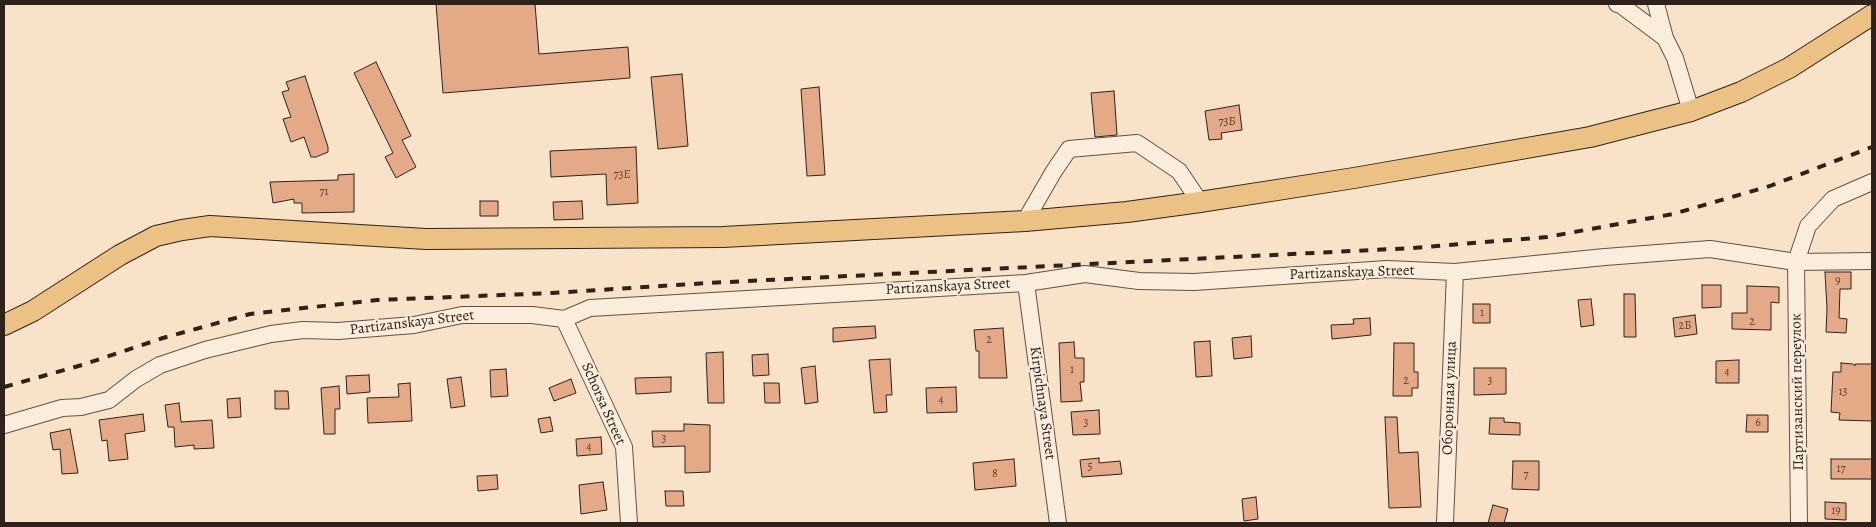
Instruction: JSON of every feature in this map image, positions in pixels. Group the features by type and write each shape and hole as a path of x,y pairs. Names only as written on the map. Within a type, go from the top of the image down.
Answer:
{"main road":[{"path":"4,325 33,311 120,255 156,236 210,226 426,239 723,238 1025,221 1127,212 1354,178 1590,137 1690,111 1741,92 1789,68 1872,15"}],"street":[{"path":"1617,4 1665,38"},
{"path":"1656,4 1665,38 1675,58 1690,111"},
{"path":"1025,221 1069,149 1137,143 1179,171 1200,202"},
{"path":"1796,262 1808,226 1833,199 1872,182"},
{"name":"Partizanskaya Street","path":"4,425 62,408 82,408 109,400 136,379 160,365 205,350 271,334 303,330 338,332 414,325 462,315 532,315 564,319 590,308 1026,283 1085,274 1139,282 1194,282 1386,269 1454,272 1710,249 1796,262 1872,261"},
{"name":"Партизанский переулок","path":"1796,262 1799,523"},
{"name":"Оборонная улица","path":"1445,523 1454,272"},
{"name":"Kirpichnaya Street","path":"1026,283 1058,523"},
{"name":"Schorsa Street","path":"564,319 624,447 629,523"}],"building":[{"path":"436,4 535,4 539,54 628,47 630,78 443,93"},
{"path":"376,62 411,136 402,140 416,167 396,178 385,157 393,153 354,73"},
{"path":"682,74 688,146 658,149 651,77"},
{"path":"305,76 328,147 328,152 316,157 311,157 304,137 291,142 283,119 291,117 282,92 289,90 286,82"},
{"path":"819,87 825,175 807,176 801,89"},
{"path":"1114,91 1117,135 1095,137 1091,93"},
{"path":"1239,105 1242,130 1221,133 1222,139 1209,140 1205,111"},
{"path":"636,147 638,203 607,205 606,174 551,177 550,151"},
{"path":"354,174 354,212 302,213 302,203 294,203 294,199 273,203 270,182 338,180 338,175"},
{"path":"480,201 498,201 498,216 480,216"},
{"path":"582,201 583,219 554,220 553,202"},
{"path":"1825,272 1851,272 1851,289 1840,289 1839,318 1847,319 1846,333 1826,332"},
{"path":"1702,285 1721,285 1721,307 1702,308"},
{"path":"1747,286 1779,287 1779,303 1771,302 1771,330 1732,329 1732,313 1747,313"},
{"path":"1624,294 1635,294 1636,337 1624,337"},
{"path":"1591,299 1594,325 1581,327 1578,300"},
{"path":"1473,304 1490,304 1490,323 1473,323"},
{"path":"1695,315 1697,334 1675,337 1673,318"},
{"path":"1370,318 1371,335 1332,339 1331,325 1354,324 1353,319"},
{"path":"875,326 876,338 833,342 833,328"},
{"path":"1003,328 1007,378 979,378 979,351 976,351 974,330"},
{"path":"1251,336 1252,357 1234,359 1232,338"},
{"path":"1210,341 1212,376 1196,377 1194,342"},
{"path":"1074,342 1075,358 1084,358 1084,382 1080,382 1082,401 1061,402 1059,343"},
{"path":"1394,343 1414,343 1414,372 1418,372 1418,388 1412,388 1412,396 1393,396"},
{"path":"723,352 724,403 708,403 706,353"},
{"path":"768,354 769,375 753,376 752,355"},
{"path":"890,359 892,395 886,395 887,412 874,413 869,360"},
{"path":"1739,360 1739,383 1716,383 1716,361"},
{"path":"1841,363 1853,364 1855,366 1855,364 1872,364 1872,421 1839,420 1840,413 1831,412 1833,372 1841,372"},
{"path":"815,366 818,402 805,404 801,368"},
{"path":"1474,368 1506,368 1506,394 1474,395"},
{"path":"506,369 508,396 491,397 490,370"},
{"path":"369,375 370,392 347,394 346,376"},
{"path":"461,377 465,406 451,408 447,379"},
{"path":"671,377 671,392 636,394 635,378"},
{"path":"571,379 576,393 554,401 549,388"},
{"path":"410,383 412,421 368,423 367,398 399,397 398,384"},
{"path":"764,383 779,383 780,403 765,403"},
{"path":"339,386 340,409 335,409 335,434 324,434 321,388"},
{"path":"956,387 957,412 927,413 926,388"},
{"path":"275,391 288,391 289,409 275,409"},
{"path":"240,398 241,417 228,418 227,399"},
{"path":"179,403 181,422 212,420 214,448 194,449 194,445 175,447 174,427 168,427 165,405"},
{"path":"1099,410 1100,434 1073,435 1071,412"},
{"path":"143,414 145,431 125,434 128,459 109,461 107,440 102,441 99,420"},
{"path":"1747,415 1768,415 1768,432 1746,432"},
{"path":"550,417 553,431 541,433 538,419"},
{"path":"1385,417 1397,417 1399,453 1418,452 1421,507 1389,508"},
{"path":"1490,418 1504,418 1504,422 1520,423 1520,435 1489,434"},
{"path":"684,424 710,425 710,472 685,473 685,446 653,447 652,431 684,431"},
{"path":"70,429 78,473 62,474 60,449 53,450 50,433"},
{"path":"601,437 602,454 577,456 576,439"},
{"path":"1099,458 1099,463 1120,461 1122,474 1082,477 1080,460"},
{"path":"1014,459 1016,486 975,490 973,463"},
{"path":"1831,459 1872,459 1872,479 1831,479"},
{"path":"1513,461 1539,461 1539,490 1512,489"},
{"path":"497,475 498,489 478,491 477,476"},
{"path":"603,482 607,510 581,514 579,485"},
{"path":"665,491 683,491 684,506 666,506"},
{"path":"1256,497 1258,519 1244,521 1242,499"},
{"path":"1825,502 1846,503 1846,520 1825,519"},
{"path":"1493,505 1508,509 1504,523 1488,523"}],"railway":[{"path":"4,387 82,365 163,338 250,314 377,300 552,293 708,283 1413,248 1547,237 1673,214 1770,186 1872,147"}]}
